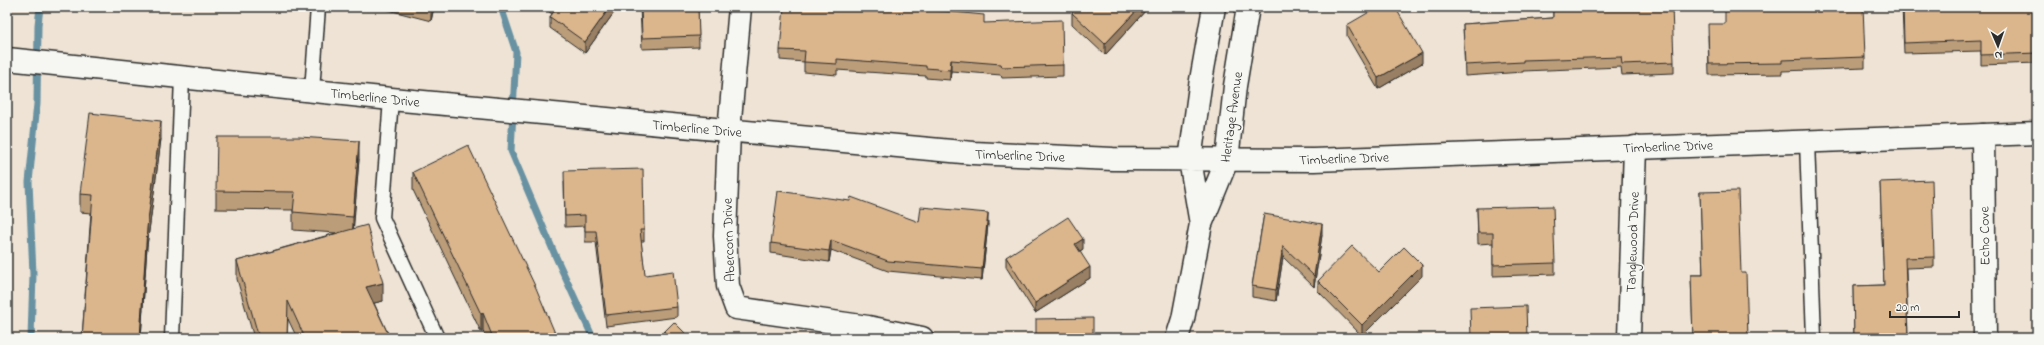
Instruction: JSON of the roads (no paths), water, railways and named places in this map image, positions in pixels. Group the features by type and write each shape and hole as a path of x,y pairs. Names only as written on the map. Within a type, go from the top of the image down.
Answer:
{"street":[{"name":"Abercorn Drive","path":"740,7 729,131 724,236 728,286 736,308 868,327 922,338"},
{"name":"Heritage Avenue","path":"1201,224 1190,160 1200,86 1214,7"},
{"name":"Heritage Avenue","path":"1176,338 1183,319 1201,224 1227,160 1235,86 1248,7"},
{"name":"Timberline Drive","path":"7,59 391,99 973,153 1190,160 1314,160 2037,133"},
{"name":"Echo Cove","path":"1983,135 1985,338"},
{"name":"Tanglewood Drive","path":"1629,338 1635,147"}],"lane":[{"path":"312,91 318,7"},
{"path":"172,338 182,77"},
{"path":"391,99 382,218 437,338"},
{"path":"1807,141 1814,338"}],"waterway":[{"path":"31,338 33,274 29,182 37,104 38,25 40,7"},
{"path":"501,7 516,52 511,151 555,255 593,338"}]}
